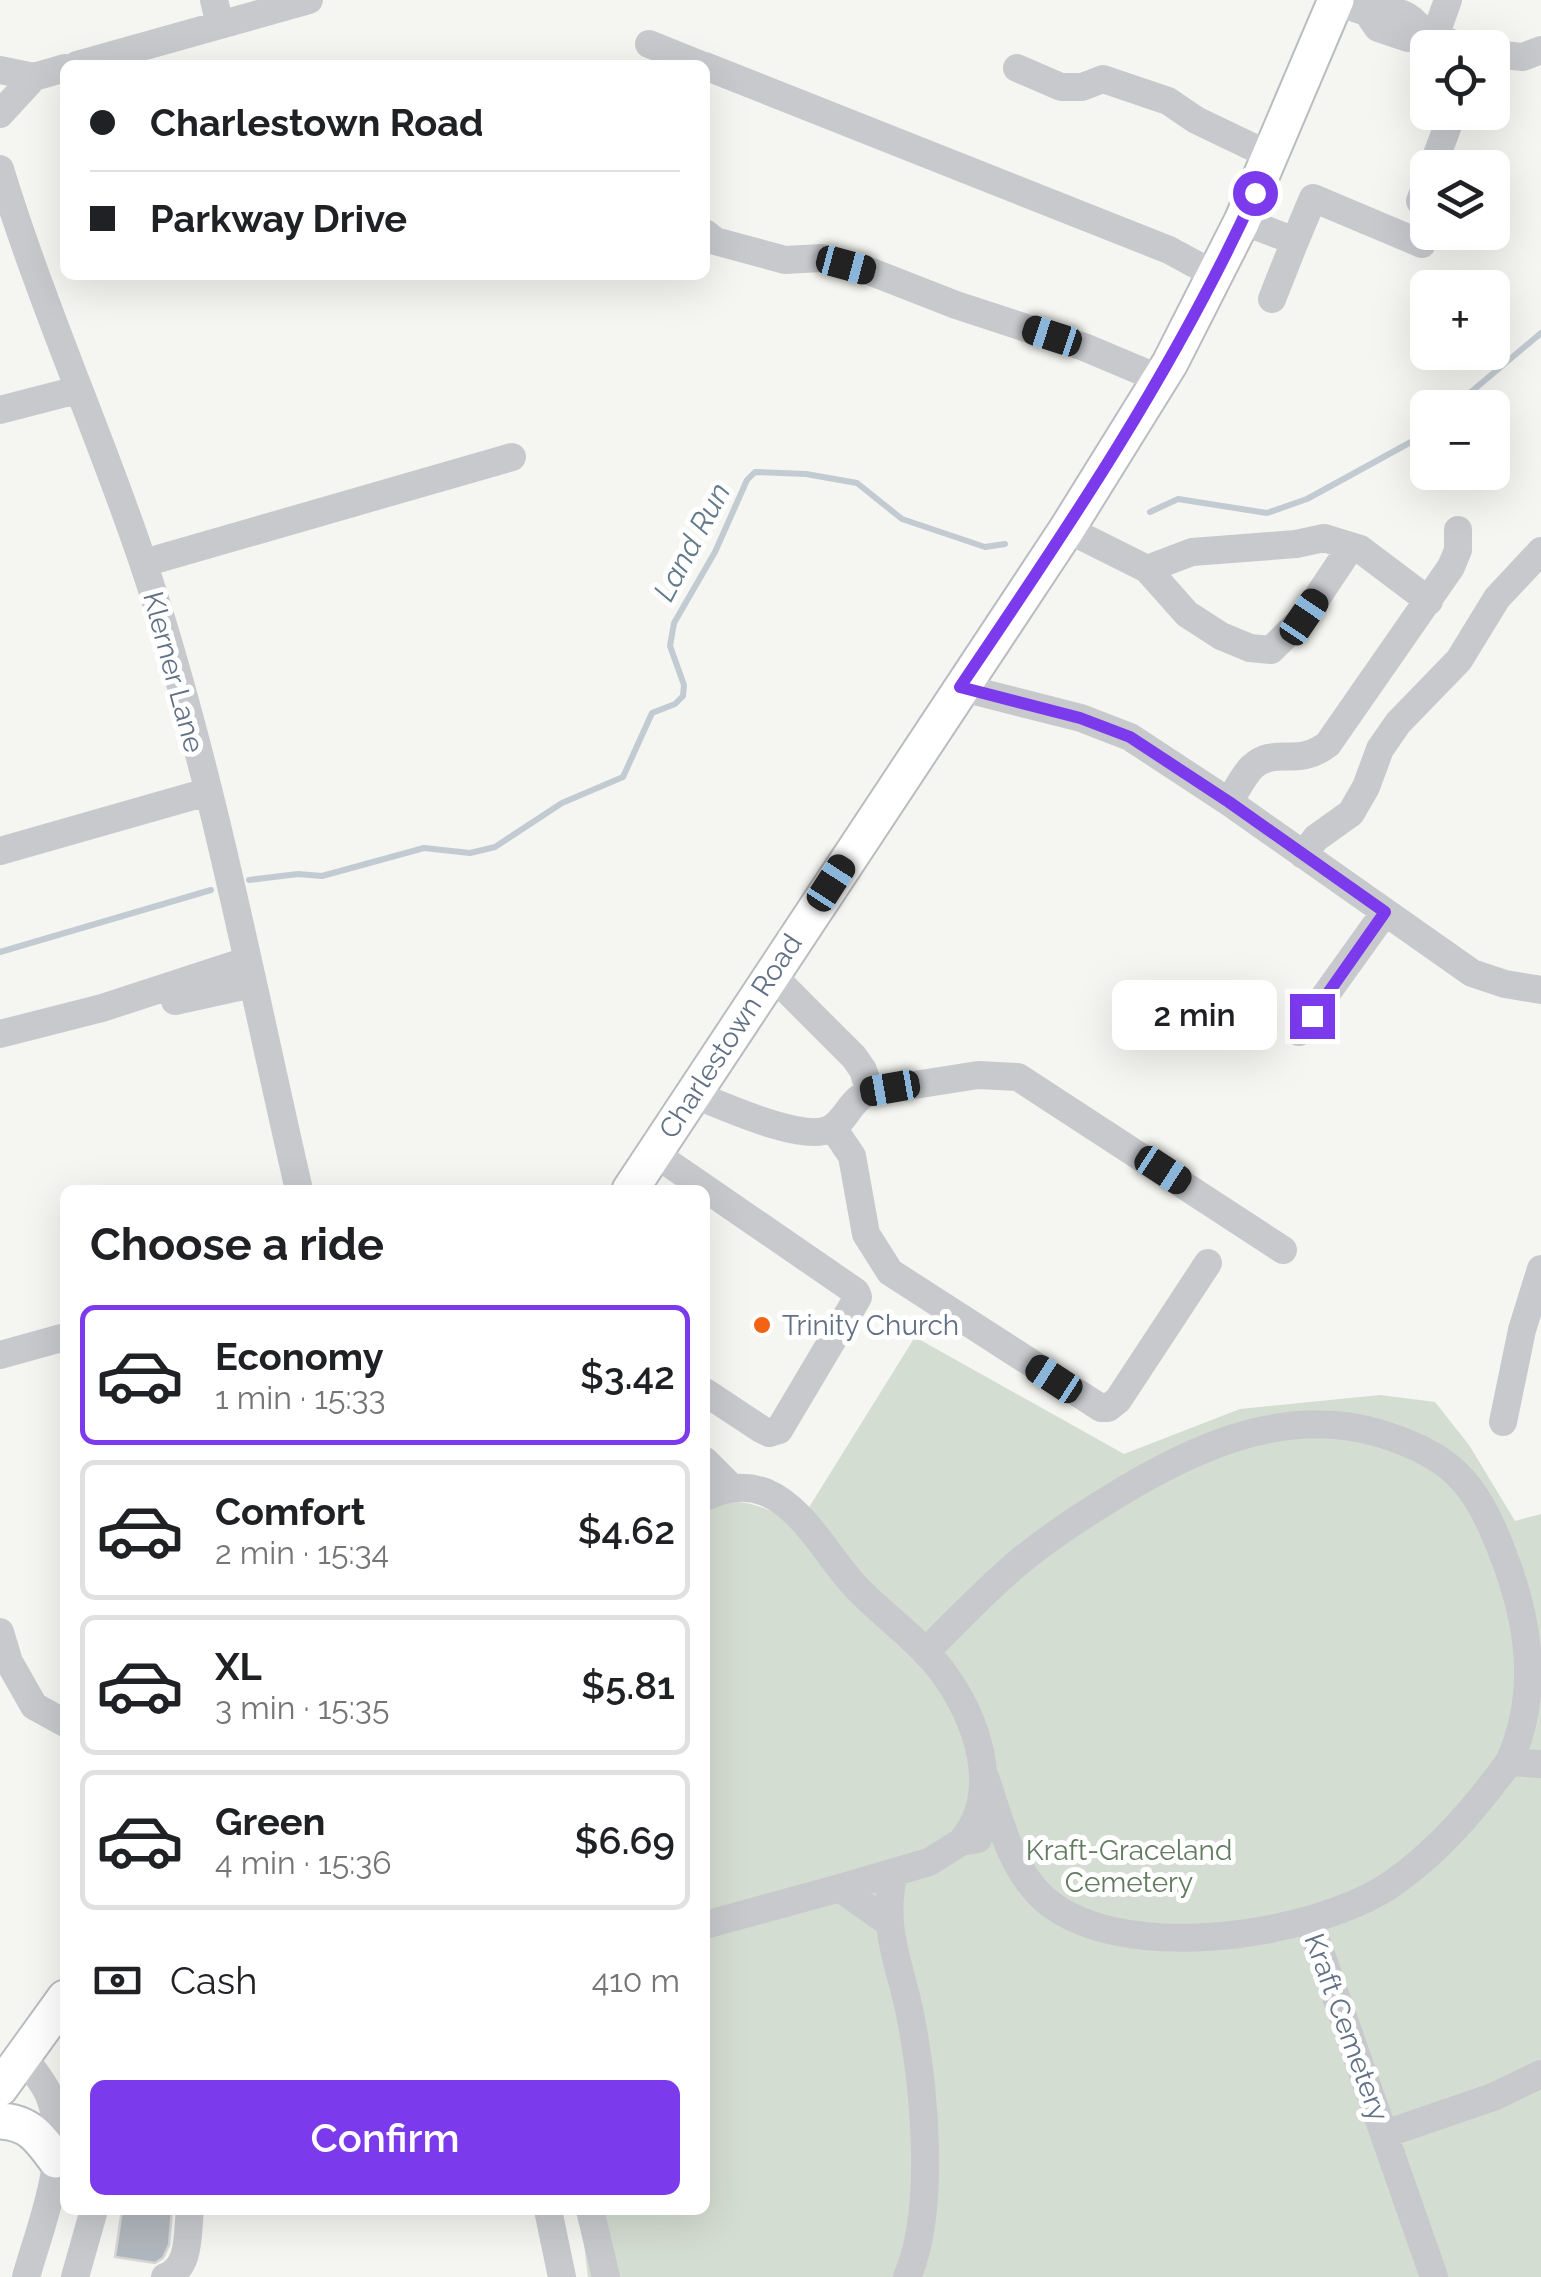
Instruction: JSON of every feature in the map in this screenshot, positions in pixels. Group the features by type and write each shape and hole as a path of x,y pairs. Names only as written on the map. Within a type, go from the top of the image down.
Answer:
{"main road":[{"name":"Charlestown Road","path":"633,1185 1067,529 1160,379 1242,222 1346,4"},
{"path":"0,2088 60,2005"},
{"path":"0,2120 18,2123 59,2147"}],"street":[{"path":"91,60 217,12 309,0"},
{"path":"1430,30 1448,0"},
{"path":"1346,4 1378,28 1410,38"},
{"path":"649,44 688,60"},
{"path":"1510,56 1523,57 1541,50"},
{"path":"1017,68 1062,86 1082,87 1102,79 1152,96 1271,156"},
{"path":"0,70 34,77 60,69"},
{"path":"710,69 1169,250 1215,275"},
{"path":"0,114 34,77"},
{"name":"Klerner Lane","path":"0,169 77,390 144,564 180,681 298,1185"},
{"path":"1272,300 1313,198 1410,239"},
{"path":"1242,222 1295,242"},
{"path":"710,237 785,260 822,258 869,271 956,306 1084,347 1160,379"},
{"path":"0,410 77,390"},
{"path":"144,564 512,457"},
{"path":"1067,529 1147,568 1187,614 1221,636 1250,648 1272,650 1304,617 1348,550 1360,549"},
{"path":"1229,802 1252,768 1266,758 1301,758 1314,755 1328,744 1451,567 1458,550 1458,530"},
{"path":"1147,568 1192,552 1296,544 1324,538 1360,549 1429,601"},
{"path":"1303,855 1316,838 1351,813 1380,749 1398,723 1459,660 1497,598 1541,551"},
{"path":"960,687 1114,729 1229,802 1472,973 1541,990"},
{"path":"0,851 207,792"},
{"path":"1299,1032 1385,912"},
{"path":"116,1014 249,972"},
{"path":"0,1034 249,972"},
{"path":"771,974 854,1057 870,1092"},
{"path":"692,1094 776,1124 820,1132 833,1128 858,1098 870,1092 978,1075 1018,1077 1283,1250"},
{"path":"833,1128 852,1156 866,1234 890,1272 1101,1408 1118,1400 1208,1263"},
{"path":"654,1153 701,1185"},
{"path":"710,1192 858,1297 779,1430 761,1429 710,1395"},
{"path":"1503,1422 1522,1330 1541,1268"},
{"path":"0,1355 60,1338"},
{"name":"Kraft Cemetery","path":"718,1492 764,1492 784,1503 854,1585 948,1678 964,1706 1008,1844 1027,1880 1046,1901 1072,1919 1103,1928 1152,1936 1203,1937 1280,1928 1363,1900 1417,1865 1454,1830 1509,1762 1526,1711 1530,1664 1508,1565 1491,1523 1467,1484 1445,1462 1418,1446 1342,1426 1292,1426 1241,1434 1179,1458 1040,1546 925,1652"},
{"path":"0,1632 8,1662 34,1706 60,1720"},
{"path":"1509,1762 1541,1764"},
{"name":"Kraft Cemetery","path":"960,1842 976,1818 984,1777"},
{"path":"710,1924 940,1858 960,1842 988,1839 1008,1844"},
{"path":"894,1873 888,1922 912,2025 922,2107 918,2272"},
{"path":"840,1888 888,1922"},
{"name":"Kraft Cemetery","path":"1309,1920 1434,2277"},
{"path":"23,2056 47,2090 59,2147 26,2277"},
{"name":"Kraft Cemetery","path":"1386,2134 1493,2097 1541,2074"},
{"path":"75,2277 93,2215"},
{"path":"165,2277 177,2273 183,2264 189,2215"},
{"path":"549,2215 562,2277"},
{"path":"591,2215 606,2277"}],"green space":[{"name":"Kraft-Graceland Cemetery","path":"915,1337 1124,1454 1240,1409 1380,1395 1435,1402 1469,1445 1515,1521 1541,1514 1541,2277 588,2277 581,2215 710,2215 710,1505 742,1502 798,1525"}],"building":[{"path":"121,2215 172,2215 169,2245 163,2258 155,2263 115,2257"}],"waterway":[{"name":"Land Run","path":"1473,390 1541,333"},
{"name":"Land Run","path":"1150,512 1178,499 1267,513 1307,499 1410,443"},
{"name":"Land Run","path":"249,880 298,874 322,876 424,848 470,853 495,847 562,803 623,777 652,713 675,704 683,696 684,685 670,646 674,623 715,552 747,480 755,472 806,474 857,483 902,519 985,547 1005,544"},
{"name":"Land Run","path":"0,952 211,890"}],"place":[{"name":"Trinity Church","path":"762,1325"}],"route":[{"path":"1255,193 1170,363 1067,529 960,687 1080,718 1130,737 1385,912 1312,1016"}]}
